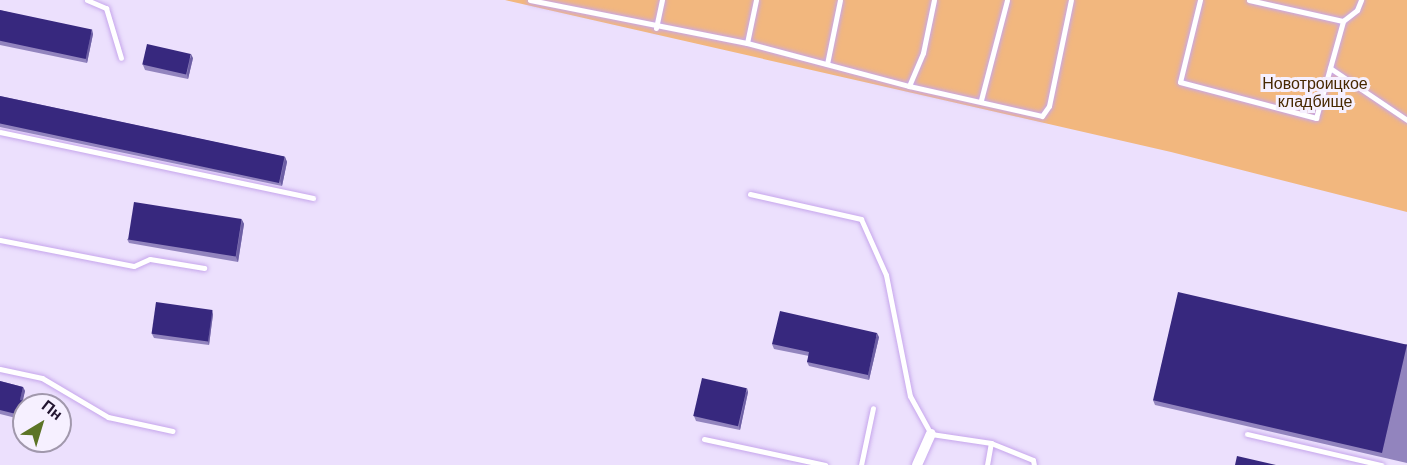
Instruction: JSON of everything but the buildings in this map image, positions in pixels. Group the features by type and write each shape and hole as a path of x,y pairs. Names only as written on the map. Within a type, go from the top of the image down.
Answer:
{"street":[{"path":"917,465 931,434"}],"lane":[{"path":"87,0 106,8 121,58"},
{"path":"530,0 553,3 656,28 747,43 909,86 981,100 1042,116 1049,106 1071,0"},
{"path":"656,28 662,0"},
{"path":"747,43 756,0"},
{"path":"827,64 840,0"},
{"path":"909,86 923,53 934,0"},
{"path":"981,100 1007,0"},
{"path":"1200,0 1180,82 1316,118 1343,21 1357,10 1360,0"},
{"path":"1249,0 1343,21"},
{"path":"1330,68 1407,120"},
{"path":"0,132 313,198"},
{"path":"750,194 861,219 886,275 910,396 931,434 991,443 1033,460 1034,465"},
{"path":"0,240 134,266 150,259 204,268"},
{"path":"0,369 42,378 108,417 172,431"},
{"path":"861,465 873,408"},
{"path":"1247,434 1381,465"},
{"path":"704,439 825,465"},
{"path":"987,465 991,443"}],"green space":[{"name":"Новотроицкое кладбище","path":"505,0 1407,0 1407,212 1171,152"}]}
